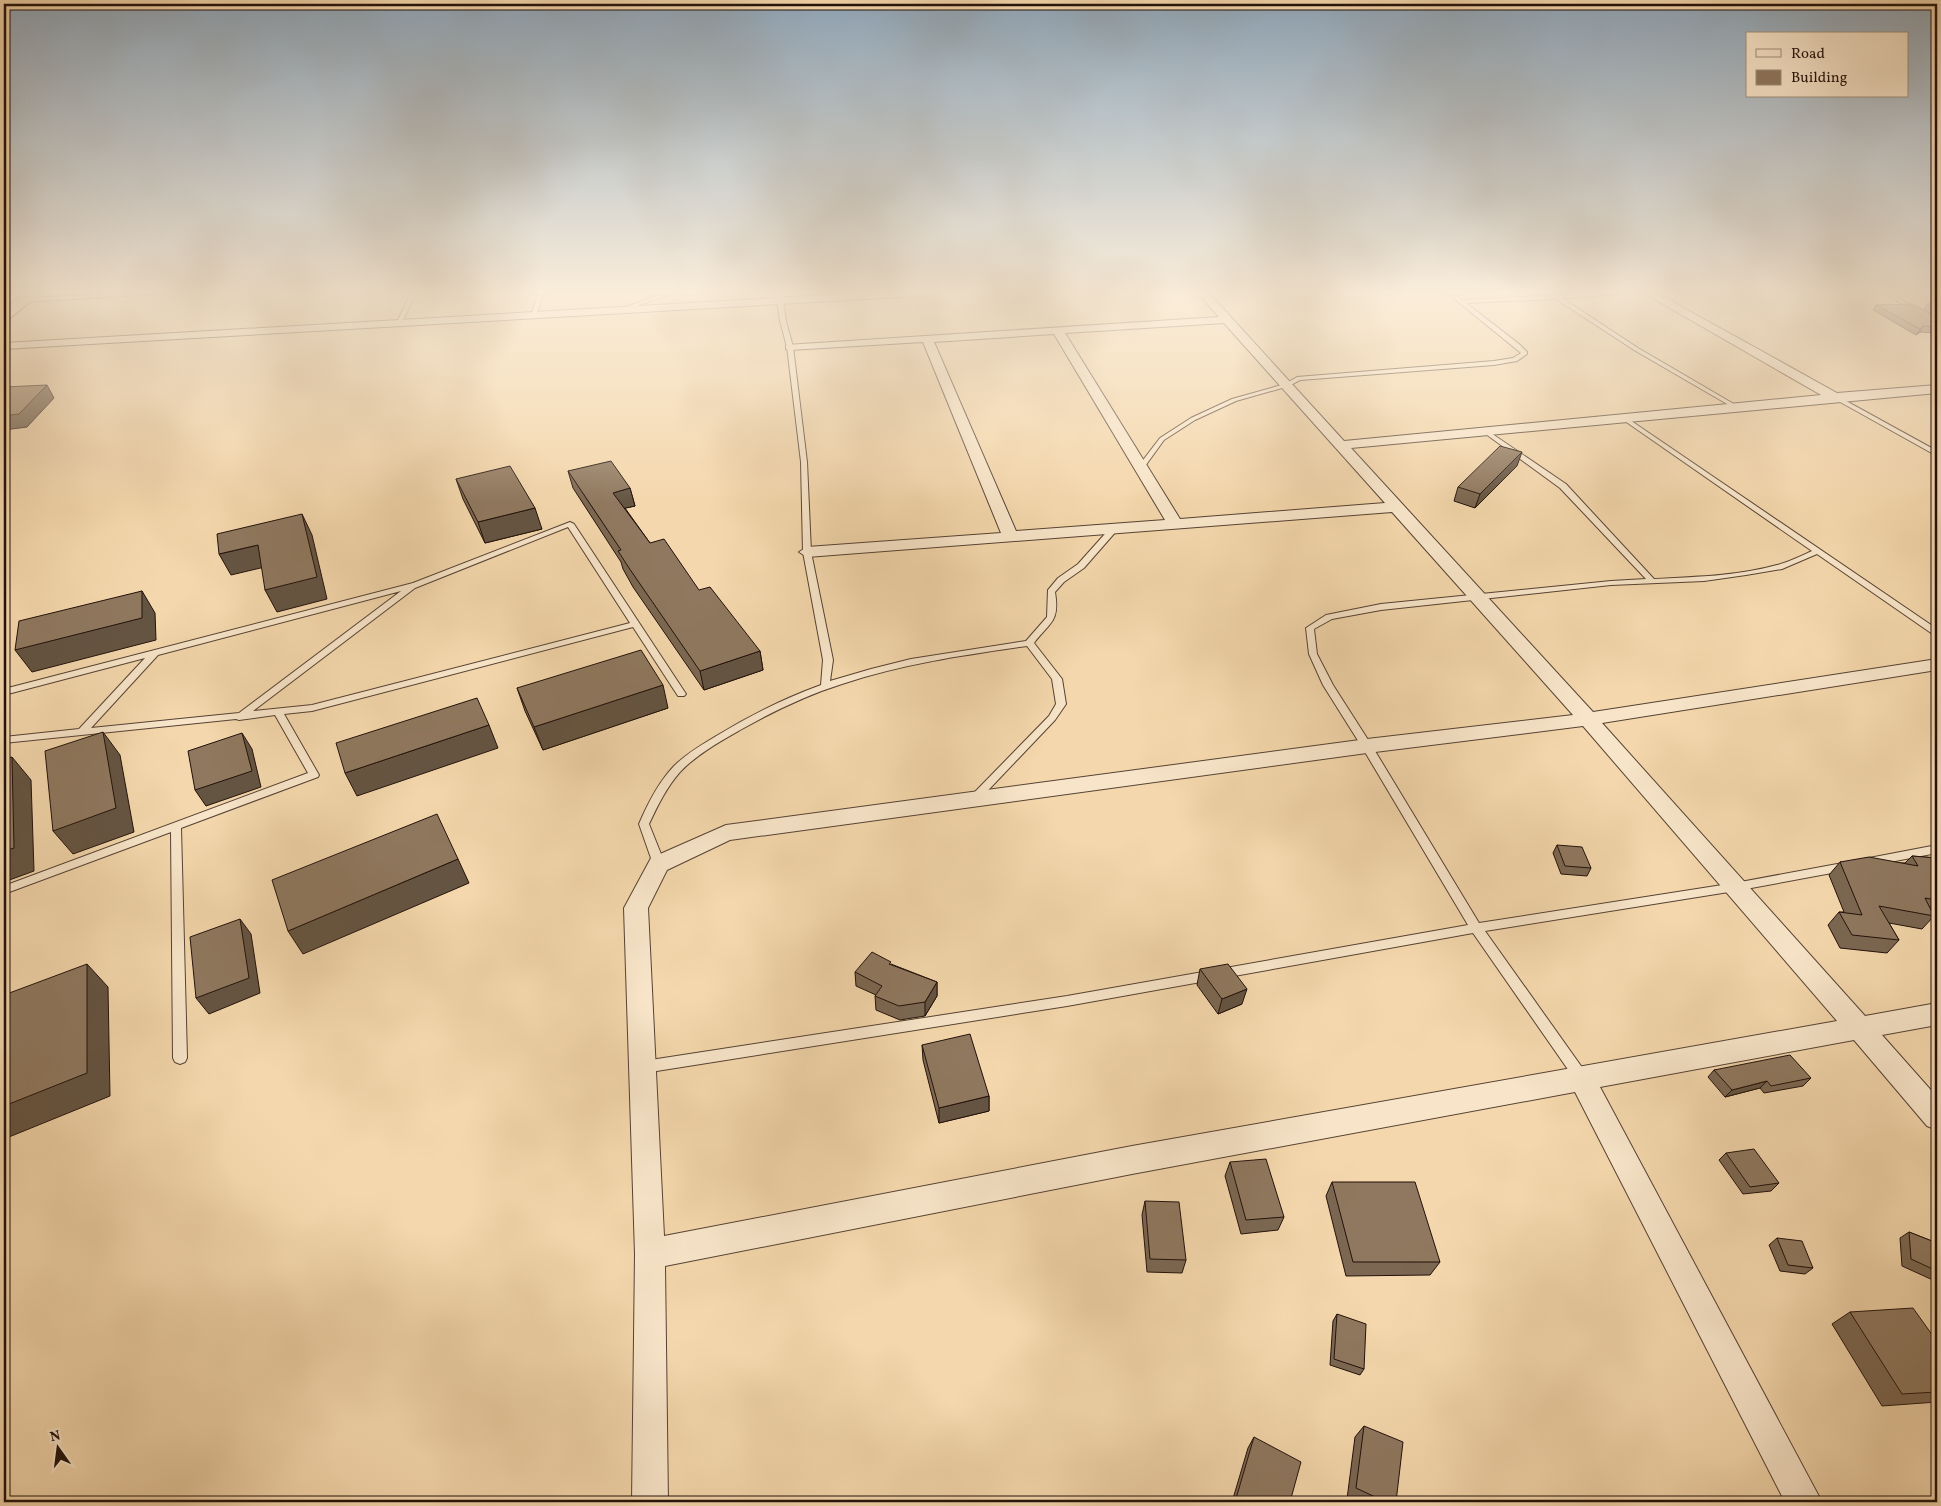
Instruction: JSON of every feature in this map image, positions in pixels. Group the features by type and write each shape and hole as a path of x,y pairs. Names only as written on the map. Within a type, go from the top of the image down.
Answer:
{"street":[{"path":"937,362 1010,536"},
{"path":"1077,362 1175,524"},
{"path":"1266,362 1588,719 1937,1117"},
{"path":"1773,362 1835,397"},
{"path":"1340,445 1835,397 1937,389"},
{"path":"807,552 1396,507"},
{"path":"650,1502 650,1254 636,908 659,864 726,833 1368,746 1588,719 1937,664"},
{"path":"650,1254 1132,1160 1581,1077 1937,1014"},
{"path":"1581,1077 1804,1502"}],"lane":[{"path":"792,362 804,462 807,552 828,660 825,687"},
{"path":"1141,468 1162,439 1193,419 1234,400 1287,385 1299,378 1499,362"},
{"path":"1659,362 1736,407"},
{"path":"1835,397 1937,454"},
{"path":"1624,418 1937,633"},
{"path":"1485,431 1564,486 1653,582"},
{"path":"4,692 416,585 570,524 681,694"},
{"path":"659,864 644,824 657,795 672,774 699,750 752,719 825,687 863,673 910,661 1029,643 1036,633 1050,621 1055,609 1051,592 1061,580 1081,566 1115,528"},
{"path":"1581,1077 1476,928 1368,746 1328,685 1313,654 1310,628 1329,617 1380,608 1611,583 1704,580 1746,574 1779,567 1818,552"},
{"path":"238,717 416,585"},
{"path":"4,740 279,713 312,708 635,624"},
{"path":"972,800 1052,718 1061,704 1057,679 1029,643"},
{"path":"82,732 156,653"},
{"path":"4,890 314,775 279,713"},
{"path":"176,826 180,1058"},
{"path":"641,1067 1067,1001 1476,928 1735,887 1937,849"}],"building":[{"path":"47,385 19,414 4,416 4,387"},
{"path":"1500,446 1522,452 1480,494 1458,487"},
{"path":"611,461 630,488 613,493 650,543 664,539 699,590 710,587 760,651 700,671 629,568 618,551 621,550 568,471"},
{"path":"510,466 535,508 478,522 456,479"},
{"path":"302,514 317,577 265,590 258,545 219,554 217,534"},
{"path":"142,591 142,618 15,650 19,621"},
{"path":"641,650 663,685 534,727 517,688"},
{"path":"477,698 489,725 345,773 336,743"},
{"path":"103,732 116,808 53,831 45,751"},
{"path":"242,733 252,771 195,790 188,751"},
{"path":"12,757 14,848 4,851 4,759"},
{"path":"437,814 458,859 288,931 272,880"},
{"path":"1557,845 1582,847 1591,868 1565,866"},
{"path":"1912,856 1937,858 1937,893 1931,892 1936,900 1925,898 1934,916 1879,906 1899,940 1852,935 1839,912 1862,915 1840,862 1869,857 1918,866"},
{"path":"240,919 249,978 196,998 190,937"},
{"path":"872,952 891,962 889,964 937,982 925,1002 899,1006 875,996 882,986 855,972"},
{"path":"87,964 87,1073 4,1106 4,995"},
{"path":"1228,964 1247,989 1222,999 1200,969"},
{"path":"970,1034 989,1096 939,1108 922,1045"},
{"path":"1790,1055 1811,1078 1771,1086 1767,1081 1732,1090 1714,1070"},
{"path":"1754,1149 1779,1183 1750,1187 1726,1153"},
{"path":"1266,1159 1284,1217 1246,1220 1230,1162"},
{"path":"1332,1182 1415,1182 1440,1262 1353,1262"},
{"path":"1145,1201 1179,1202 1186,1260 1150,1259"},
{"path":"1909,1232 1937,1243 1937,1271 1911,1259"},
{"path":"1777,1238 1802,1241 1813,1268 1788,1265"},
{"path":"1913,1308 1933,1336 1937,1337 1937,1392 1902,1394 1850,1312"},
{"path":"1337,1314 1366,1324 1364,1369 1334,1359"},
{"path":"1364,1426 1403,1442 1396,1502 1386,1502 1356,1488"},
{"path":"1254,1437 1301,1462 1290,1502 1235,1502"}]}
